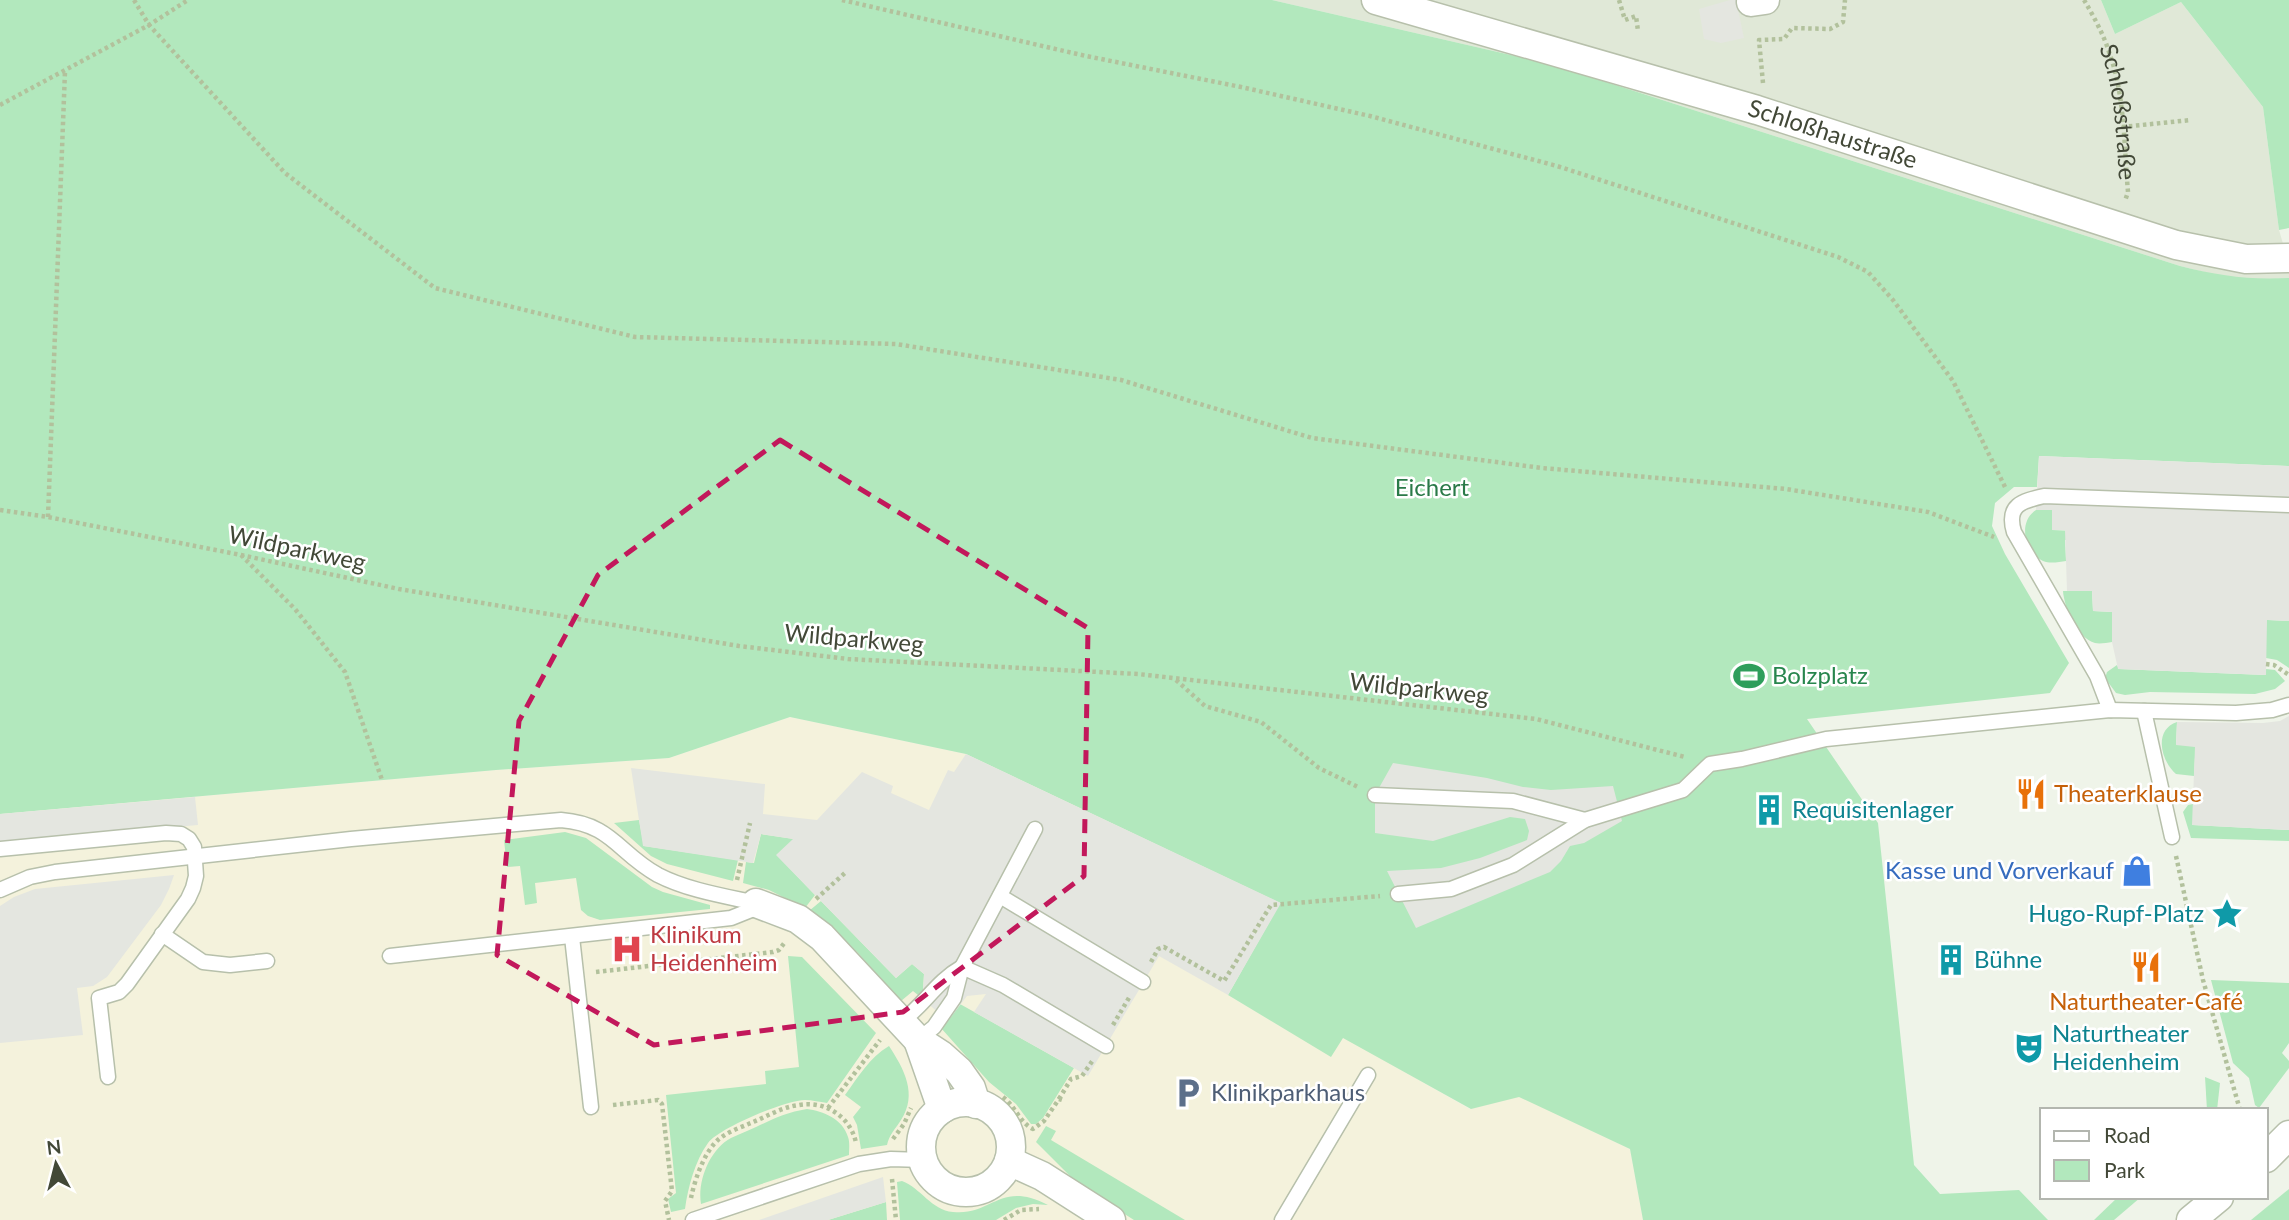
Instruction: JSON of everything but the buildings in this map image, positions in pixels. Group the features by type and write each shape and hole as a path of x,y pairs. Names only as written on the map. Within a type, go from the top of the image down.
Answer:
{"street":[{"name":"Schloßhaustraße","path":"1376,0 1757,110 2176,245 2227,257 2289,258"},
{"path":"745,901 798,932 822,937 901,1032 942,1109"},
{"path":"901,1032 941,1055 959,1071 971,1088 976,1104"},
{"path":"958,1103 976,1104 990,1109 1005,1125 1012,1146 1009,1161 993,1184 980,1191 966,1193 951,1190 929,1173 923,1160 921,1145 924,1131 931,1119 942,1109 958,1103"},
{"path":"2268,1156 2289,1135"},
{"path":"1009,1161 1042,1175 1111,1220"},
{"path":"2191,1220 2217,1199"}],"lane":[{"path":"2110,710 2097,676 2023,548 2012,524 2015,507 2027,499 2044,496 2289,505"},
{"path":"1398,894 1451,889 1513,865 1585,820 1683,790 1710,764 1826,739 2110,710 2247,713 2289,705"},
{"path":"2144,711 2172,838"},
{"path":"1375,795 1513,801 1585,820"},
{"path":"0,890 30,877 55,872 351,839 561,820 578,821 603,831 657,874 674,882 745,901 751,910 731,918 390,956"},
{"path":"901,1032 934,1027 949,1006 958,987 962,967 1035,830"},
{"path":"0,849 166,833 181,834 189,839 194,847 196,876 193,888 119,992 99,998 108,1077"},
{"path":"1000,896 1142,981"},
{"path":"162,934 203,962 230,965 267,961"},
{"path":"572,937 592,1107"},
{"path":"901,1032 942,981 962,967"},
{"path":"962,967 1003,985 1104,1045"},
{"path":"1282,1220 1368,1075"},
{"path":"695,1220 859,1164 891,1159 923,1160"}],"path":[{"path":"134,0 149,25 285,173 435,288 635,337 896,344 1121,380 1312,438 1542,468 1799,491 1928,512 2023,548"},
{"path":"0,106 149,25 188,0"},
{"path":"842,0 1086,56 1370,116 1557,166 1838,257 1868,272 1893,300 1953,381 2015,507"},
{"path":"1619,0 1625,20 1636,16 1638,31"},
{"path":"1757,110 1763,92 1759,40 1784,39 1792,28 1830,29 1843,22 1844,0"},
{"name":"Schloßstraße","path":"2084,0 2110,54 2118,84 2128,191 2115,227"},
{"path":"48,517 65,71"},
{"path":"2122,127 2192,120"},
{"name":"Wildparkweg","path":"0,510 48,517 400,589 739,646 848,659 1138,674 1536,719 1710,764"},
{"path":"240,555 295,608 345,672 382,780"},
{"path":"2266,664 2274,665 2289,675"},
{"path":"1175,679 1205,706 1261,722 1319,768 1375,795"},
{"path":"745,901 750,823"},
{"path":"2172,838 2203,980 2240,1108"},
{"path":"576,974 779,950 786,940 798,932 821,894 846,872"},
{"path":"1059,1099 1071,1079 1083,1076 1104,1045 1158,949 1164,947 1224,981 1271,905 1398,894"},
{"path":"828,1108 901,1032"},
{"path":"896,1220 892,1140 908,1117 913,1098"},
{"path":"592,1107 658,1100 662,1104 672,1191 665,1201 669,1220"},
{"path":"695,1220 691,1198 711,1149 719,1139 774,1112 801,1104 828,1108 847,1122 852,1130 859,1164"},
{"path":"1004,1220 1021,1210 1044,1209"}],"highlighted area":[{"path":"780,440 1088,628 1084,876 903,1012 654,1045 497,955 519,721 598,575"}],"shaded area":[{"path":"1272,0 2101,0 2115,34 2181,2 2263,107 2279,230 2289,264 2289,278 2261,280 2224,277 2180,266 1550,64"},
{"path":"1736,0 1744,38 1721,43 1704,39 1699,9"},
{"path":"2039,456 2289,466 2289,621 2267,620 2266,675 2118,669 2112,642 2112,612 2093,611 2092,591 2067,591 2065,530 2052,530 2052,510 2036,510"},
{"path":"2289,716 2289,830 2192,825 2195,747 2176,745 2177,722 2263,723 2280,721"},
{"name":"Klinikum Heidenheim","path":"790,717 966,754 1281,903 1228,995 1331,1056 1343,1037 1470,1109 1519,1096 1630,1149 1643,1220 0,1220 0,814 496,770 669,758"},
{"path":"966,754 1281,903 1228,995 1159,956 1088,1076 974,1012 986,994 967,996 948,1021 918,995 923,991 924,974 912,964 896,978 776,855 793,839 761,834 753,863 643,846 631,768 765,784 763,814 817,820 862,772 893,786 891,793 929,810 948,770 954,772"},
{"path":"1393,763 1551,790 1613,786 1622,821 1584,843 1570,846 1550,872 1416,928 1387,871 1441,868 1480,858 1527,840 1529,831 1525,819 1510,817 1433,841 1375,833 1375,795"},
{"path":"195,797 198,825 0,842 0,814"},
{"path":"174,875 161,905 107,977 93,986 77,988 83,1035 0,1043 0,906 35,889"},
{"path":"883,1177 886,1202 828,1220 759,1220"}],"green space":[{"name":"Eichert","path":"0,0 1272,0 1550,64 2180,266 2234,276 2289,278 2289,466 2039,456 2037,487 2014,487 1995,503 1992,526 2005,554 2069,663 2050,693 1807,719 1878,823 1914,1165 1940,1194 2019,1190 2048,1220 1643,1220 1630,1149 1519,1097 1471,1109 1343,1038 1331,1057 1228,995 1280,903 966,754 790,717 669,758 496,770 0,814"},
{"path":"2101,0 2289,0 2289,228 2279,230 2263,107 2181,2 2115,34"},
{"path":"2036,510 2052,510 2052,530 2289,541 2065,540 2066,561 2049,562 2037,557 2028,545 2026,537 2027,522"},
{"path":"2063,591 2092,591 2093,611 2289,621 2289,668 2277,660 2266,658 2266,628 2112,620 2112,642 2095,643 2077,629"},
{"path":"2117,665 2119,669 2265,675 2266,669 2275,670 2285,681 2275,689 2255,694 2150,692 2125,695 2116,693 2105,678 2107,672"},
{"path":"2177,722 2176,744 2289,751 2289,761 2195,757 2194,776 2176,774 2166,762 2162,739 2169,726"},
{"path":"2193,804 2193,825 2289,830 2289,841 2191,838 2183,812 2188,805"},
{"path":"639,820 644,846 738,860 733,881 667,864 651,856 614,823"},
{"path":"565,832 586,838 652,887 710,905 710,909 600,920 581,910 576,878 535,883 537,903 525,905 520,866 507,867 504,840"},
{"path":"761,834 794,839 777,855 815,895 805,908 769,890 743,883 746,862 754,863"},
{"path":"821,901 896,978 912,964 924,974 923,991 918,995 913,991 901,1001 857,952 809,911"},
{"path":"788,956 802,957 876,1033 827,1103 805,1100 783,1105 725,1130 708,1143 690,1183 685,1209 671,1212 668,1199 676,1193 666,1095 766,1084 765,1071 799,1067"},
{"path":"2211,980 2289,983 2289,1043 2282,1053 2289,1061 2289,1068 2259,1108 2255,1105 2249,1078 2233,1063"},
{"path":"960,1004 1074,1068 1043,1118 1036,1124 1031,1124 1016,1104 989,1082 941,1028"},
{"path":"889,1046 907,1082 909,1091 906,1110 887,1145 861,1149 853,1117 861,1107 845,1095 870,1062"},
{"path":"2205,1077 2220,1083 2217,1108 2207,1108"},
{"path":"807,1109 826,1114 842,1125 849,1139 849,1155 701,1204 703,1176 711,1158 724,1143 774,1119"},
{"path":"1046,1126 1056,1131 1051,1140 1185,1220 1134,1220 1079,1185 1036,1142"},
{"path":"902,1181 938,1207 953,1212 967,1212 1007,1197 1018,1196 1048,1205 1033,1204 1016,1208 996,1220 900,1220 897,1182"},
{"path":"2289,1189 2289,1220 2251,1220"},
{"path":"2116,1199 2139,1199 2114,1220 2094,1220"},
{"path":"886,1202 887,1220 828,1220"}],"place":[{"name":"Bolzplatz","path":"1749,676"},
{"name":"Theaterklause","path":"2031,794"},
{"name":"Requisitenlager","path":"1769,810"},
{"name":"Kasse und Vorverkauf","path":"2137,871"},
{"name":"Hugo-Rupf-Platz","path":"2227,914"},
{"name":"Klinikum Heidenheim","path":"627,949"},
{"name":"Bühne","path":"1951,960"},
{"name":"Naturtheater-Café","path":"2146,967"},
{"name":"Naturtheater Heidenheim","path":"2029,1048"},
{"name":"Klinikparkhaus","path":"1188,1093"}]}
